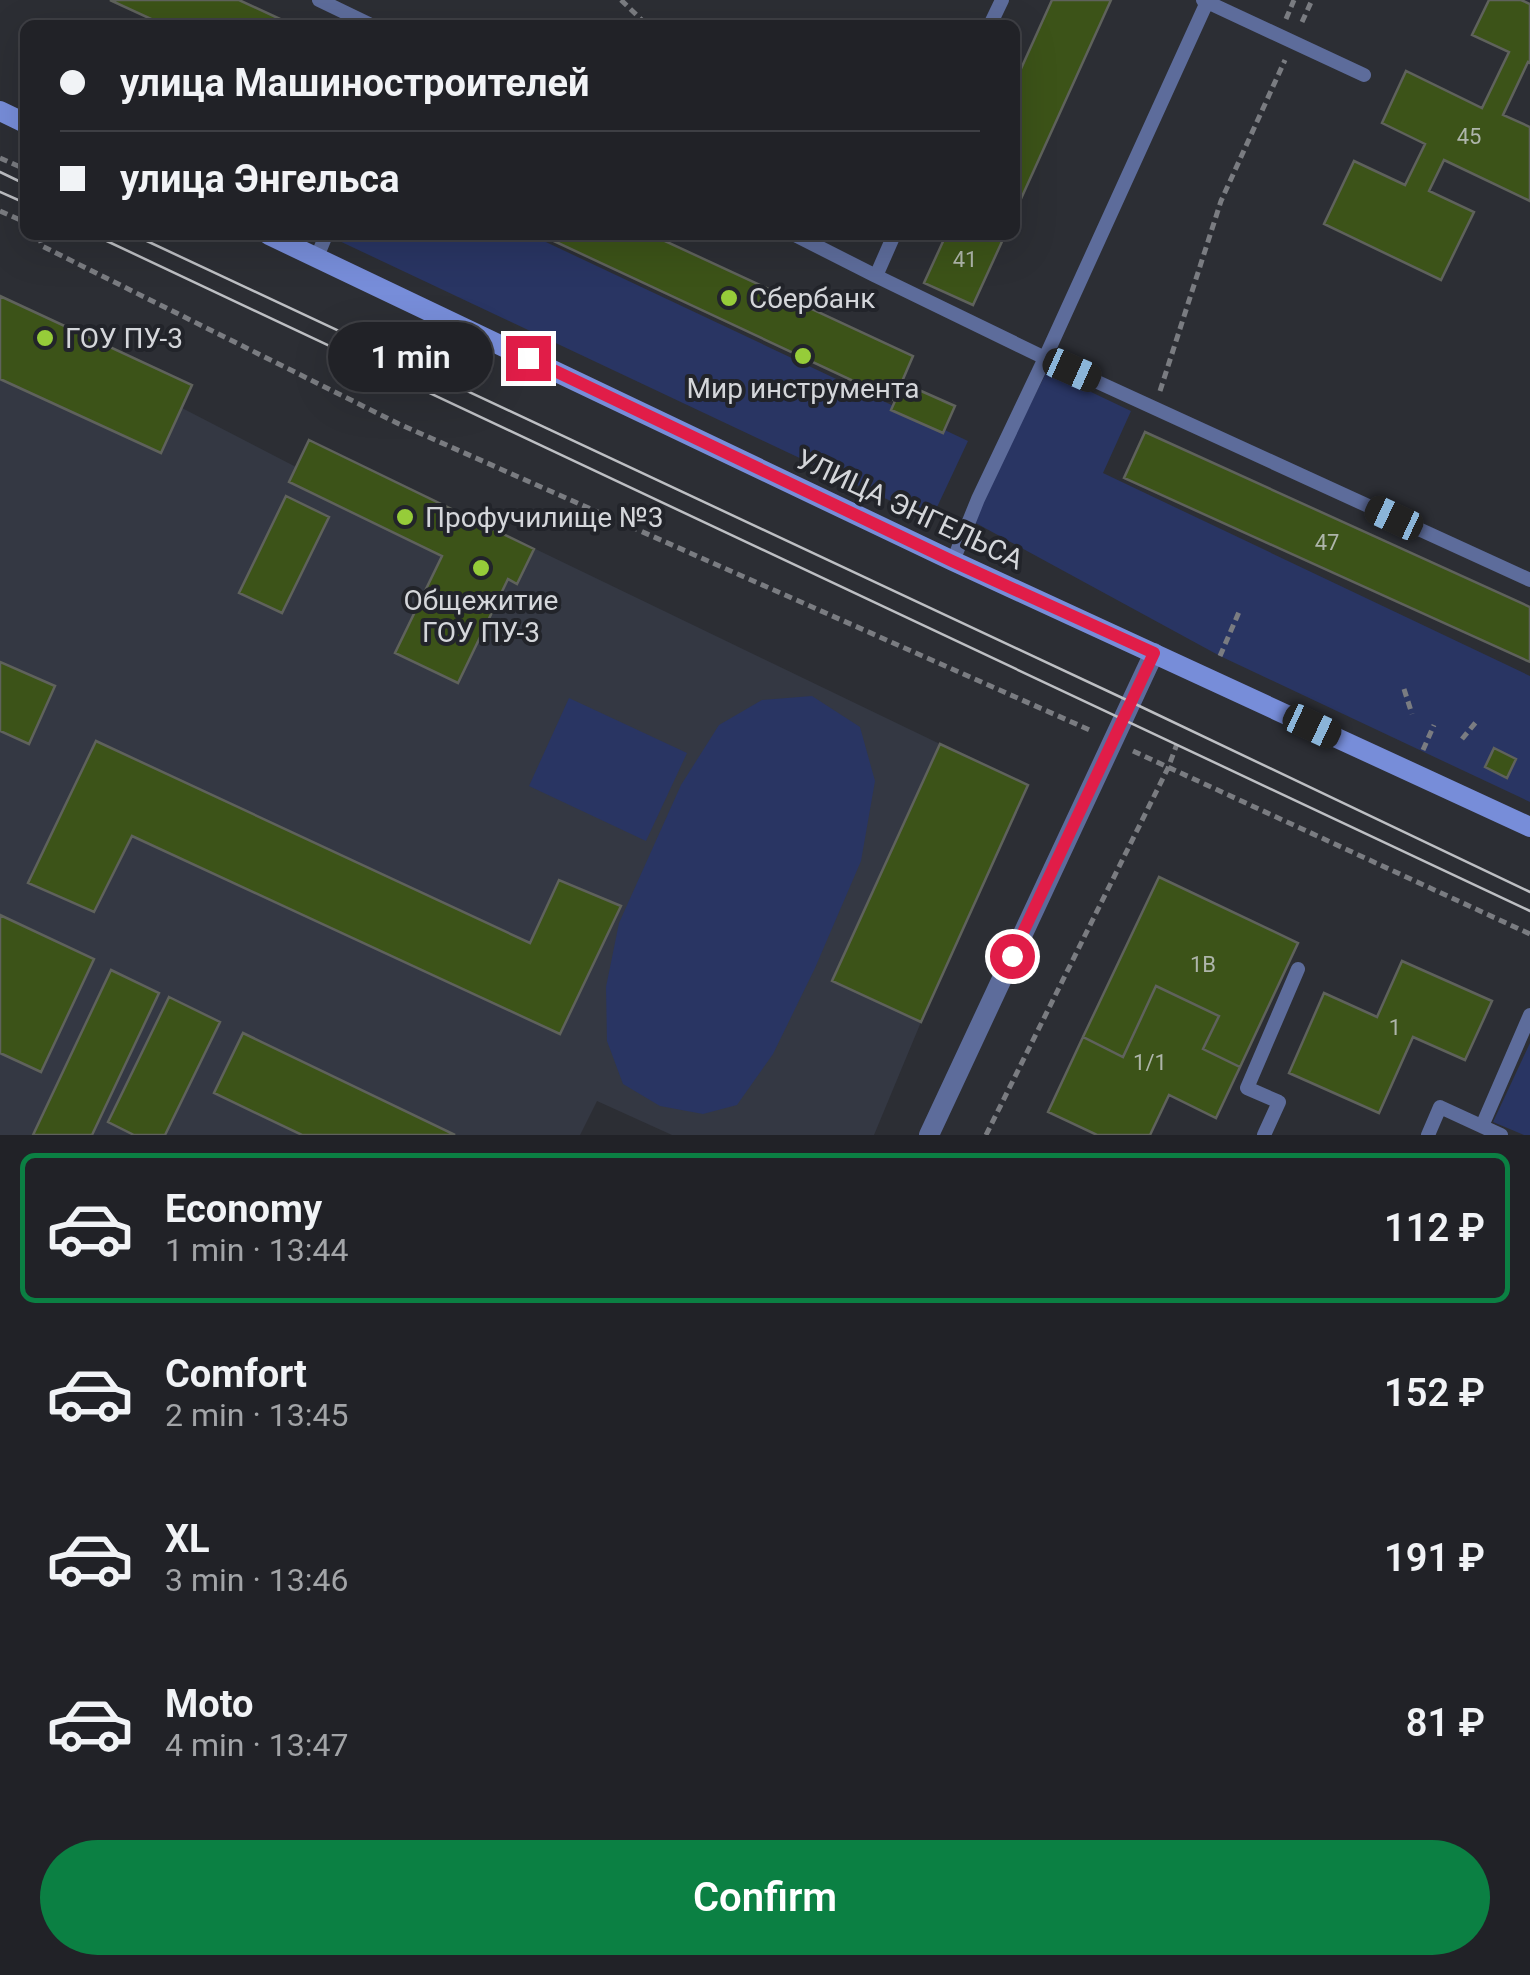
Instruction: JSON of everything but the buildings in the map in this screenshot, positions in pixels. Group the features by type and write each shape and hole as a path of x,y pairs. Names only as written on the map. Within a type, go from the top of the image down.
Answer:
{"main road":[{"name":"УЛИЦА ЭНГЕЛЬСА","path":"280,240 952,561 1530,827"}],"street":[{"path":"929,1135 1154,653"}],"lane":[{"path":"319,0 361,20"},
{"path":"952,561 1205,1 1364,75"},
{"path":"317,257 324,240"},
{"path":"805,240 1045,358 1530,580"},
{"path":"876,276 892,240"},
{"path":"1264,1135 1279,1102 1247,1088 1298,969"},
{"path":"1482,1126 1530,1015"},
{"path":"1428,1135 1440,1108 1501,1135"}],"path":[{"path":"621,0 643,20"},
{"path":"1154,408 1221,202 1312,0"},
{"path":"40,240 42,246 400,424 1062,719"},
{"path":"1220,656 1239,612"},
{"path":"1404,689 1412,714"},
{"path":"1462,739 1476,722"},
{"path":"1112,740 1530,934"},
{"path":"987,1135 1177,744"}],"shaded area":[{"path":"337,240 542,240 968,441 931,520"},
{"path":"1047,371 1131,411 1103,473 1530,676 1530,802 1220,656 972,521"},
{"path":"0,379 161,453 182,408 296,467 309,440 1028,785 874,1135 672,1135 597,1101 580,1135 0,1135"},
{"path":"812,696 860,727 875,781 861,861 773,1054 737,1105 703,1114 660,1106 623,1084 607,1041 606,987 619,923 681,785 719,725 762,700"},
{"path":"569,698 687,753 646,841 529,786"},
{"path":"1530,1043 1530,1135 1524,1135 1493,1122"}],"tram line":[{"path":"0,172 20,182"},
{"path":"0,192 20,201"},
{"path":"105,240 1530,911"},
{"path":"145,240 1530,892"}],"place":[{"name":"Сбербанк","path":"729,298"},
{"name":"ГОУ ПУ-3","path":"45,338"},
{"name":"Мир инструмента","path":"803,356"},
{"name":"Профучилище №3","path":"405,517"},
{"name":"Общежитие ГОУ ПУ-3","path":"481,568"}],"route":[{"path":"528,358 1154,653 1012,956"}]}
